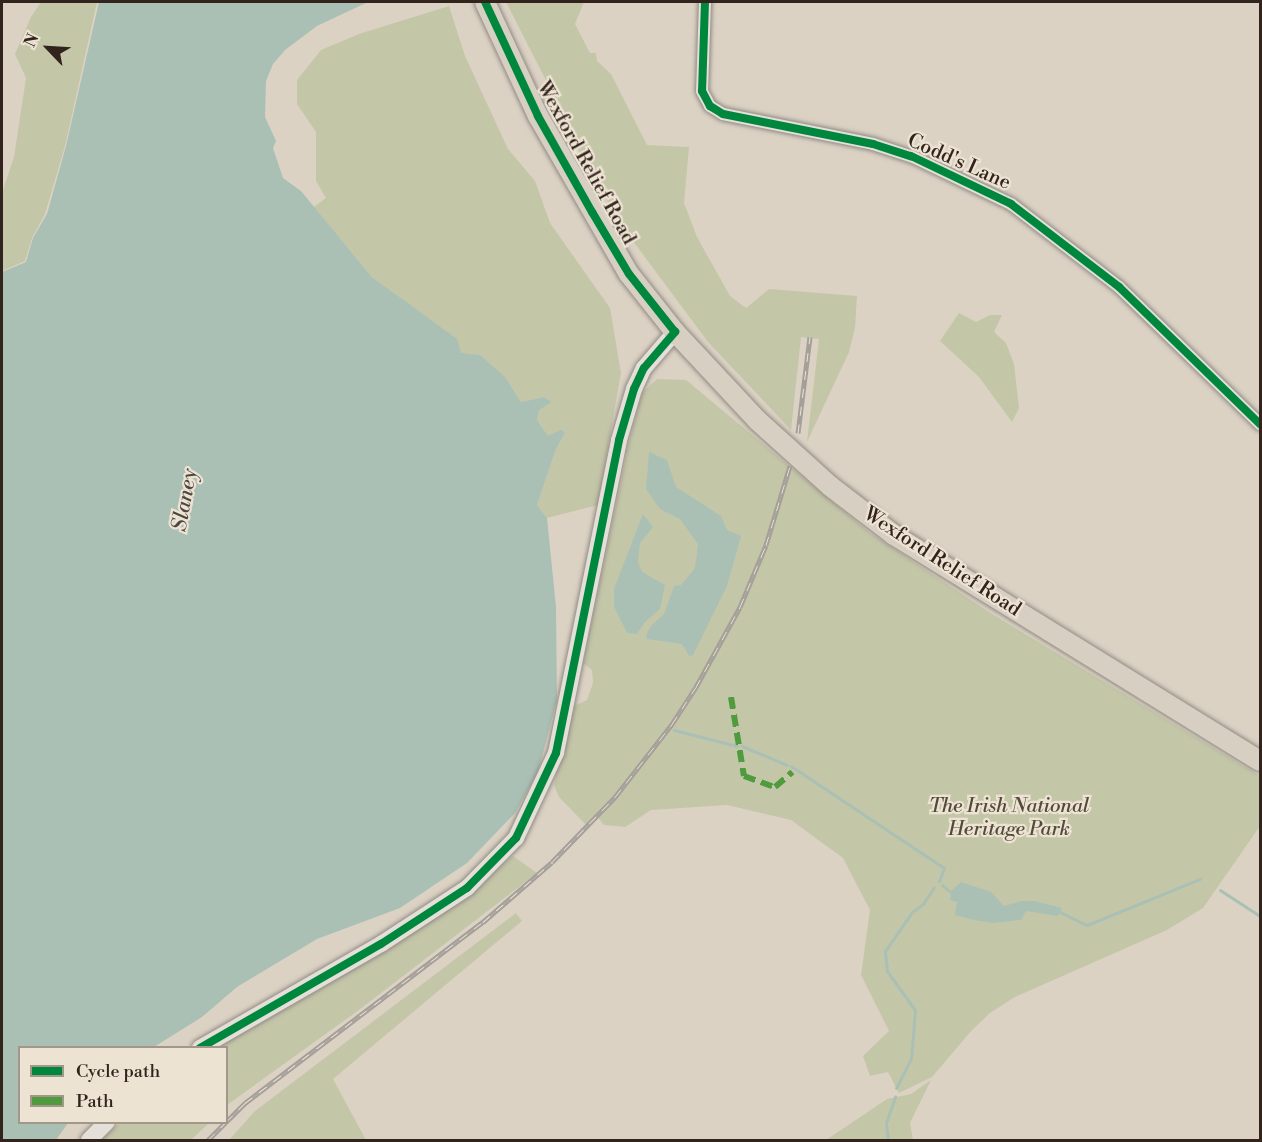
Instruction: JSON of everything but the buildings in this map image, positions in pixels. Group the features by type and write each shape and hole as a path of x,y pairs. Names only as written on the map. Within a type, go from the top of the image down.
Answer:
{"highway":[{"name":"Wexford Relief Road","path":"485,2 538,116 629,274 675,332 757,420 830,486 894,535 1260,761"}],"main road":[{"path":"202,1046 381,944 467,888 516,838 556,753 620,440 634,389 644,368 675,332"},
{"path":"89,1140 105,1124"}],"street":[{"name":"Codd's Lane","path":"705,2 702,91 710,106 723,114 873,144 902,153 1011,204 1119,287 1260,424"}],"green space":[{"path":"41,2 97,2 65,146 45,214 32,238 25,261 2,271 2,193 14,157 26,78 15,54 31,17"},
{"path":"506,2 584,2 575,24 590,53 596,53 597,61 611,74 647,145 689,147 684,203 697,237 730,296 746,308 769,289 857,296 855,328 849,352 807,442 819,339 801,337 791,430 708,342 627,233 573,140 560,108"},
{"name":"The Irish National Heritage Park","path":"449,6 465,56 508,149 535,181 550,223 610,308 621,373 608,446 627,450 642,393 657,379 686,380 870,533 992,614 1260,776 1260,826 1203,908 1167,930 1015,997 990,1013 972,1030 932,1077 899,1093 888,1072 870,1076 863,1056 889,1031 861,975 870,910 843,858 791,820 727,805 651,810 625,827 604,825 596,815 586,825 559,797 554,785 572,707 587,700 593,683 592,670 583,663 627,453 608,448 598,505 547,518 537,505 556,449 565,433 562,429 548,437 537,420 538,410 552,402 544,397 521,402 506,378 461,354 399,297 372,277 314,207 326,198 316,181 316,132 297,104 297,80 321,50 359,34"},
{"path":"959,313 976,322 990,315 1002,315 994,332 1006,343 1014,364 1019,408 1012,422 979,377 940,341"},
{"path":"513,856 537,873 359,1010 228,1104 228,1046 221,1046 258,1020 395,944"},
{"path":"516,913 522,921 333,1079 366,1140 229,1140 255,1111"},
{"path":"931,1080 910,1123 913,1140 826,1140 887,1099 911,1094"},
{"path":"119,1124 208,1124 191,1140 101,1140"}],"water":[{"name":"Slaney","path":"99,2 368,2 317,26 285,50 273,64 266,81 265,117 276,141 273,148 283,178 301,191 372,277 457,339 461,353 480,355 506,378 521,402 544,397 552,402 539,410 537,420 548,436 562,429 565,433 556,449 537,505 547,518 556,607 557,700 538,772 515,813 467,863 400,908 317,939 237,987 202,1017 156,1046 18,1046 18,1124 67,1124 56,1140 2,1140 2,272 26,262 33,238 47,214 66,146"},
{"path":"649,452 667,460 676,487 721,516 727,530 741,536 727,586 693,655 689,656 682,644 647,639 646,635 651,626 664,614 674,586 681,585 695,568 698,544 680,519 660,509 646,489"},
{"path":"643,514 653,527 640,543 638,562 642,572 665,585 660,609 645,622 637,634 627,633 614,607 614,589"},
{"path":"961,882 991,892 1004,906 1021,901 1034,901 1062,908 1058,916 1026,911 1021,920 993,923 974,920 955,915 957,902 950,900 952,890"}],"waterway":[{"path":"674,730 737,746"},
{"path":"742,746 787,765"},
{"path":"791,766 944,868 939,881"},
{"path":"1058,911 1087,925 1200,879"},
{"path":"942,885 952,893"},
{"path":"896,1088 911,1059 915,1010 887,971 885,951 912,912 923,904 934,887"},
{"path":"1220,890 1260,916"},
{"path":"888,1140 886,1123 895,1097"}],"railway":[{"path":"798,433 810,337"},
{"path":"228,1120 245,1103 483,922 552,862 615,797 672,724 696,687 740,607 766,545 790,466"},
{"path":"208,1140 224,1124"}],"marked path":[{"path":"731,697 744,776 775,787 792,772"}],"cycle path":[{"path":"203,1046 381,944 467,888 516,838 556,753 619,440 634,389 644,368 675,332 629,274 592,212 538,116 485,2"},
{"path":"705,2 702,91 710,106 723,114 873,144 911,156 1011,204 1119,287 1260,424"}]}
